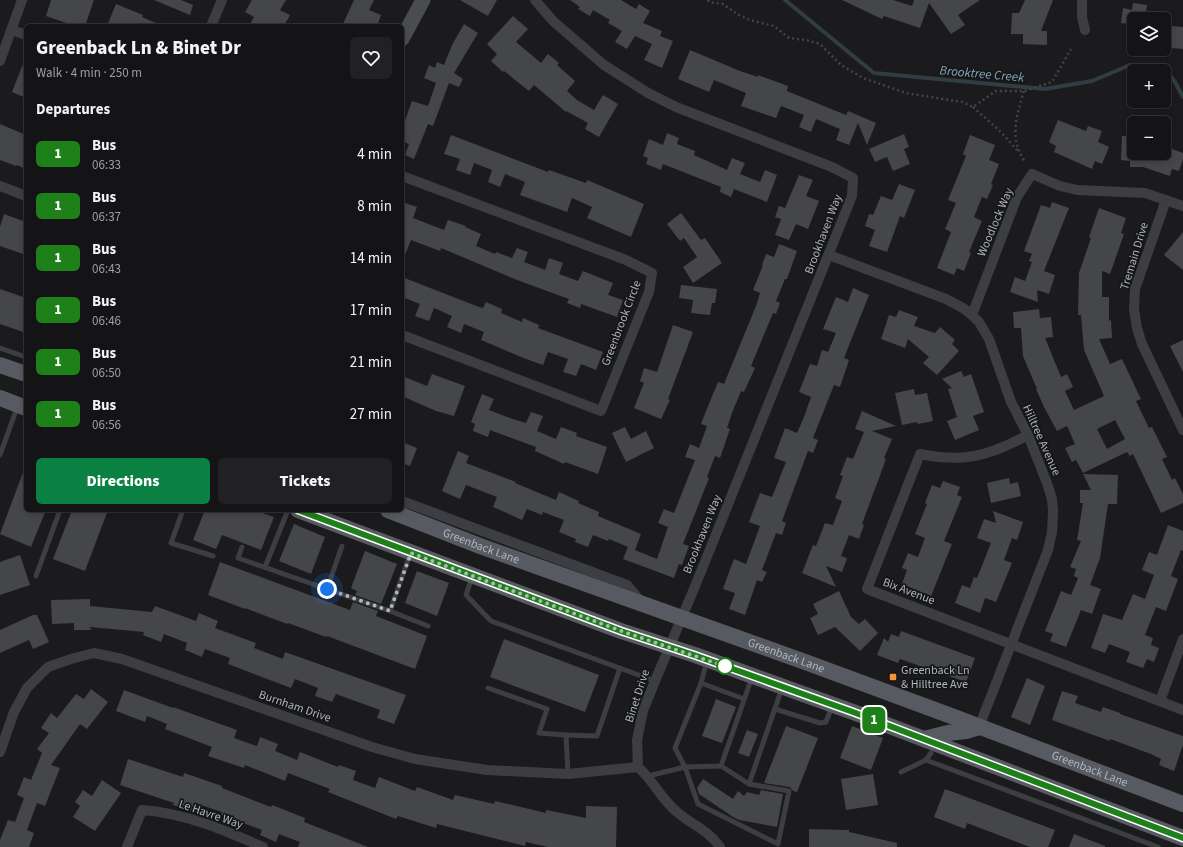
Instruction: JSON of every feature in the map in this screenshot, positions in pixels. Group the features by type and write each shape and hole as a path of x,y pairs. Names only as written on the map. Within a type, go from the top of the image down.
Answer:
{"main road":[{"path":"0,365 24,373"},
{"path":"0,398 22,406"},
{"path":"303,512 621,631 670,646 832,705 928,746 1183,838"},
{"name":"Greenback Lane","path":"393,512 488,548 808,663 1183,804"},
{"path":"928,746 948,733 966,731 979,727"}],"street":[{"path":"0,61 22,0"},
{"path":"211,24 222,0"},
{"path":"404,35 422,0"},
{"name":"Brookhaven Way","path":"535,0 553,21 604,65 648,93 676,107 832,167 853,178 852,196 829,255 699,577 681,617"},
{"path":"1082,0 1082,17 1085,30"},
{"path":"12,30 24,34"},
{"name":"Woodlock Way","path":"972,315 1017,197 1032,174 1060,186 1077,190 1145,193 1183,206"},
{"name":"Greenbrook Circle","path":"404,177 626,260 652,273 649,292 601,411 404,336"},
{"path":"0,186 24,195"},
{"name":"Tremain Drive","path":"1166,200 1135,289 1134,309 1137,328 1142,344 1183,430"},
{"name":"Hilltree Avenue","path":"829,255 955,303 979,322 989,339 1011,402 1028,436 1052,498 1052,532 1048,550 979,727"},
{"name":"Bix Avenue","path":"1028,436 999,450 979,456 958,459 937,458 920,454 867,589 1183,710"},
{"path":"404,502 627,585 642,604"},
{"name":"Binet Drive","path":"638,767 638,740 643,711 681,617"},
{"path":"1160,701 1183,639"},
{"name":"Burnham Drive","path":"0,752 14,712 27,688 48,667 70,659 94,653 122,659 372,747 415,759 487,770 568,774 638,767"},
{"path":"638,767 648,776 663,799 677,812 708,833 720,847"},
{"name":"Le Havre Way","path":"127,847 142,810 174,814 195,820 263,847"}],"lane":[{"path":"0,348 24,357"},
{"path":"0,455 22,406"},
{"path":"36,576 59,512"},
{"path":"182,512 171,543 212,556"},
{"path":"265,567 287,512"},
{"path":"327,589 342,546"},
{"path":"242,547 238,558 390,611 428,626"},
{"path":"390,611 411,553"},
{"path":"473,576 466,596 491,621 655,681"},
{"path":"648,776 685,767 721,766 749,784 789,791 778,844 698,804 685,767 675,748 701,683 707,660"},
{"path":"488,688 547,709 539,733 597,736 620,668"},
{"path":"721,766 753,676"},
{"path":"701,683 744,699"},
{"path":"749,784 782,688"},
{"path":"775,709 820,723 826,722 832,705"},
{"path":"566,735 568,774"},
{"path":"926,760 928,746"},
{"path":"901,772 926,760 1158,847"}],"path":[{"path":"708,0 709,2 723,4 737,14 750,20 774,26 789,38 806,40 820,44 841,65 863,78 906,92 962,102 973,107 1001,132 1025,162"},
{"path":"973,107 996,91 1024,91 1052,82 1071,49"},
{"path":"1018,152 1014,129 1024,91"}],"building":[{"path":"51,0 94,0 86,24 69,24 46,16"},
{"path":"154,0 181,0 193,5 190,15"},
{"path":"252,0 286,0 280,10 290,15 285,24 250,24 254,17 245,12"},
{"path":"354,0 374,0 369,10 381,15 378,24 343,24"},
{"path":"460,0 497,0 488,16"},
{"path":"570,0 621,0 636,9 639,4 650,11 643,23 662,31 660,36 673,41 662,68 644,60 652,44 635,36 627,49 615,42 622,31 608,23 610,20 593,10 590,16 578,9 580,7"},
{"path":"842,0 893,0 912,6 914,0 980,0 958,15 965,25 951,34 929,3 920,28 884,16 882,19"},
{"path":"1025,0 1053,0 1041,31 1047,31 1047,45 1023,44 1023,34 1011,34 1012,13 1019,13"},
{"path":"1133,3 1147,5 1146,12 1127,12 1127,23 1121,23 1123,8 1132,10"},
{"path":"116,4 143,15 142,17 158,24 108,24"},
{"path":"513,16 528,29 516,42 541,63 548,54 559,63 557,65 575,81 567,91 577,100 594,110 603,95 618,104 599,137 585,129 588,123 566,112 534,85 529,91 491,61 497,54 487,44"},
{"path":"464,24 478,33 454,73 463,79 459,87 449,83 433,126 428,124 414,159 405,155 409,144 404,142 404,123 412,101 428,106 436,83 424,78 429,65 435,68 437,62 444,65 452,45"},
{"path":"1171,26 1183,27 1183,49 1171,48"},
{"path":"690,50 740,71 758,77 758,75 788,86 787,91 846,115 848,111 876,123 867,145 858,123 849,145 836,140 840,129 816,119 811,132 799,127 804,115 781,106 776,118 741,106 746,93 714,80 709,92 678,79"},
{"path":"24,62 24,97 12,92"},
{"path":"1058,120 1086,131 1088,126 1102,131 1098,142 1109,147 1102,164 1095,161 1092,169 1054,152 1056,146 1049,142"},
{"path":"0,124 24,134 24,168 0,160"},
{"path":"667,133 679,138 677,144 695,151 694,155 727,170 732,158 745,163 740,174 760,182 765,170 777,175 767,202 734,189 731,197 720,192 721,187 663,164 661,170 646,164 648,158 643,156 649,139 663,145"},
{"path":"904,134 909,147 904,149 910,164 893,171 887,157 875,162 869,149"},
{"path":"451,135 548,172 549,170 586,183 587,180 644,204 631,237 587,218 592,207 572,198 567,212 520,195 525,182 505,174 500,187 488,182 492,170 474,163 470,175 456,170 460,159 444,154"},
{"path":"970,135 995,145 989,160 999,164 987,199 982,197 974,217 982,221 969,252 971,253 964,271 957,268 954,275 937,268 951,232 945,229 956,203 948,200 966,156 963,154"},
{"path":"1122,136 1127,136 1127,160 1171,160 1171,149 1183,153 1183,159 1179,171 1172,169 1170,176 1143,167 1130,167 1130,161 1121,160"},
{"path":"799,175 813,180 806,196 819,201 808,229 796,224 789,240 775,235 781,219 775,217 779,206 785,208"},
{"path":"899,184 915,190 904,218 900,216 887,252 869,246 875,230 865,226 869,214 873,215 881,196 892,200"},
{"path":"1052,202 1069,208 1044,271 1055,275 1049,294 1037,290 1038,302 1010,292 1015,277 1025,281 1032,262 1029,261 1032,254 1024,251 1041,205 1050,208"},
{"path":"404,203 417,207 413,218 444,230 448,220 466,226 465,227 481,234 476,246 495,254 496,252 512,258 517,248 528,252 524,262 545,270 549,258 563,263 559,274 578,281 583,271 613,283 608,295 623,300 617,317 581,304 580,308 567,303 569,299 517,280 441,248 440,251 411,240 404,258"},
{"path":"1099,208 1126,218 1121,233 1124,234 1110,274 1102,271 1102,297 1109,297 1109,321 1111,320 1112,338 1099,339 1110,364 1122,359 1141,399 1136,401 1149,428 1152,427 1167,457 1162,459 1172,480 1175,478 1183,494 1183,503 1161,513 1133,454 1130,456 1127,452 1083,473 1076,460 1072,462 1065,448 1075,444 1067,426 1057,431 1044,407 1023,356 1021,328 1014,328 1013,312 1039,309 1040,318 1051,317 1053,337 1045,338 1061,377 1067,374 1073,387 1065,391 1074,410 1104,396 1084,350 1081,315 1078,315 1079,273 1091,238 1089,237","holes":["1115,420 1125,439 1107,449 1097,429"]},
{"path":"681,213 701,240 705,238 722,263 693,283 683,267 697,257 684,238 680,241 667,224"},
{"path":"4,214 24,221 24,254 0,246 0,227"},
{"path":"1183,232 1183,270 1164,255"},
{"path":"779,244 797,251 787,279 785,279 776,301 780,303 776,314 773,313 751,366 755,368 744,392 741,391 732,413 727,428 730,429 720,458 715,456 707,477 709,478 683,544 689,546 682,565 679,564 674,578 623,559 628,547 609,539 608,541 593,535 588,547 575,542 576,539 559,532 564,520 543,512 542,515 527,509 522,520 493,507 497,497 466,485 460,499 442,491 458,451 469,456 466,463 516,482 515,483 556,500 559,492 579,501 578,503 599,512 598,516 641,534 635,550 657,559 668,527 658,523 664,509 674,513 695,460 685,457 690,444 699,448 707,426 701,424 706,411 718,382 724,384 756,306 760,293 753,290 766,254 774,257"},
{"path":"404,278 479,307 483,308 486,302 502,309 501,313 522,322 523,318 539,325 538,328 603,352 596,370 581,364 576,376 563,372 568,359 548,352 543,365 526,359 481,340 484,332 464,324 461,333 447,327 452,316 434,308 429,321 415,316 420,304 404,298"},
{"path":"681,285 717,289 715,303 712,303 710,315 691,313 693,300 679,298"},
{"path":"853,288 869,295 844,358 849,360 840,387 834,385 813,438 818,440 813,453 808,451 782,521 786,523 782,535 776,533 762,570 767,572 762,582 757,580 745,615 729,609 735,593 723,589 734,559 746,564 760,526 749,522 760,493 772,497 786,462 774,458 785,428 797,433 804,417 811,397 799,392 810,364 817,366 822,350 828,352 836,333 823,329 836,297 848,302"},
{"path":"0,289 24,297 24,332 0,324"},
{"path":"899,310 918,317 914,326 935,333 940,327 955,340 952,344 959,351 937,375 923,363 929,357 908,339 905,348 881,339 889,315 896,317"},
{"path":"673,325 693,332 668,399 670,400 661,419 634,408 644,383 640,381 644,368 657,372"},
{"path":"1183,340 1183,372 1170,346"},
{"path":"961,371 964,377 971,374 984,412 973,416 979,430 955,440 947,421 957,417 948,389 952,388 942,379"},
{"path":"432,374 465,386 454,416 436,411 404,397 404,377 427,386"},
{"path":"914,389 915,395 927,393 933,421 902,425 895,393"},
{"path":"482,394 494,399 489,410 510,418 526,423 531,412 543,416 537,431 556,439 561,427 577,433 576,436 607,447 598,474 565,462 564,464 535,451 536,447 490,430 488,437 473,431 475,424 471,422"},
{"path":"862,411 896,426 872,431 892,439 884,458 886,459 862,524 864,525 859,539 849,535 841,556 847,558 842,572 826,566 836,587 802,573 813,545 816,546 825,523 833,525 842,501 835,498 843,476 840,475 847,457 853,459 864,432 855,429"},
{"path":"625,427 631,439 646,431 654,448 626,462 612,433"},
{"path":"404,443 417,448 410,466 404,464"},
{"path":"24,470 24,512 45,512 31,547 0,534"},
{"path":"1083,474 1118,475 1117,504 1108,504 1100,558 1090,585 1101,589 1092,614 1081,610 1066,647 1050,641 1053,634 1045,631 1061,591 1071,595 1078,578 1074,576 1076,569 1070,567 1081,541 1077,540 1083,503 1080,503 1080,490 1091,490"},
{"path":"1009,478 1010,484 1018,482 1021,496 991,503 987,483"},
{"path":"943,481 960,487 957,495 962,497 944,541 952,544 931,596 902,584 907,570 902,568 908,553 918,557 925,538 915,534 927,504 925,503 932,485 940,488"},
{"path":"993,511 1023,522 1017,540 1012,538 1004,560 1012,563 996,602 985,598 980,613 955,603 962,585 970,588 974,577 977,578 991,543 977,538 984,519 996,523"},
{"path":"71,512 107,512 85,571 53,559"},
{"path":"204,512 260,512 274,517 261,550 222,535 216,549 193,540"},
{"path":"294,524 325,537 311,574 279,561"},
{"path":"1168,525 1183,531 1183,551 1181,550 1171,576 1178,579 1166,611 1156,607 1145,635 1153,638 1151,645 1159,648 1154,662 1147,659 1143,668 1126,662 1130,652 1109,644 1105,653 1091,648 1103,614 1122,620 1133,594 1145,599 1154,575 1142,570 1149,552 1157,555"},
{"path":"365,551 397,564 381,604 355,595 357,591 351,588"},
{"path":"20,555 30,585 0,595 0,562"},
{"path":"220,562 350,610 353,602 378,611 376,616 427,636 415,669 327,636 326,637 288,623 287,624 208,595"},
{"path":"417,571 449,583 437,616 405,603"},
{"path":"839,591 851,617 859,624 865,619 878,633 860,651 835,627 818,635 810,618 818,614 813,604"},
{"path":"90,599 90,606 152,612 155,606 196,621 199,613 218,621 215,628 256,643 254,648 283,659 285,652 406,695 394,724 377,718 380,710 336,694 332,702 315,696 318,688 295,679 291,688 228,664 230,658 205,649 202,657 185,650 187,643 164,634 161,642 143,635 144,632 90,627 91,630 74,630 74,623 52,624 51,600"},
{"path":"33,615 37,615 49,642 33,649 29,640 0,653 0,630"},
{"path":"901,631 975,658 966,682 900,659 898,663 877,655 884,638 888,642 891,634 899,637"},
{"path":"504,639 599,675 585,712 490,677"},
{"path":"1027,678 1045,686 1030,725 1011,717"},
{"path":"91,689 108,702 87,729 80,724 51,765 60,768 45,806 37,803 27,830 34,833 29,847 0,847 0,840 8,820 15,822 24,798 17,795 24,777 31,780 42,753 37,749 49,733 41,728 51,713 57,718 76,694 84,699"},
{"path":"124,690 237,730 234,738 257,746 260,737 278,744 275,751 297,760 300,752 338,767 339,765 356,771 353,780 375,788 379,777 415,791 417,787 453,800 455,795 494,804 495,801 546,813 546,810 586,818 586,806 617,807 616,847 548,847 526,842 525,846 437,824 436,828 398,816 396,819 328,792 330,789 288,773 285,781 245,765 244,768 208,756 212,747 165,729 167,724 147,716 145,722 116,711"},
{"path":"1062,691 1078,696 1075,703 1101,712 1103,707 1183,736 1183,745 1174,771 1159,765 1161,759 1151,754 1052,720"},
{"path":"716,699 736,707 722,743 702,736"},
{"path":"786,726 818,738 797,792 793,791 790,787 764,783"},
{"path":"852,726 883,738 871,770 840,758"},
{"path":"747,730 758,734 749,757 738,753"},
{"path":"128,759 183,777 184,773 222,786 222,788 271,807 272,805 305,818 304,822 368,847 298,847 300,842 279,834 276,842 260,835 262,830 221,815 222,812 195,803 192,811 173,805 174,803 120,785"},
{"path":"873,774 878,805 846,810 841,779"},
{"path":"703,779 733,799 738,791 744,796 747,792 759,795 761,790 783,794 777,827 739,820 733,817 699,794 697,788"},
{"path":"102,780 121,793 95,831 73,817 80,806 75,802 83,790 92,796"},
{"path":"945,789 1055,830 1048,847 1030,847 967,823 965,829 934,817"},
{"path":"809,829 849,830 849,832 897,843 897,847 809,847"},
{"path":"1074,834 1105,846 1105,847 1069,847"}],"waterway":[{"name":"Brooktree Creek","path":"785,0 874,73 1045,89 1092,81 1130,65 1162,65 1175,82 1183,97"}],"bus line":[{"name":"1","path":"303,512 621,631 670,646 782,688 853,712 1183,838"}],"place":[{"name":"Greenback Ln & Hilltree Ave","path":"893,677"}],"route":[{"path":"327,589 390,611 411,553 621,631 670,646 730,668 725,666"}]}
